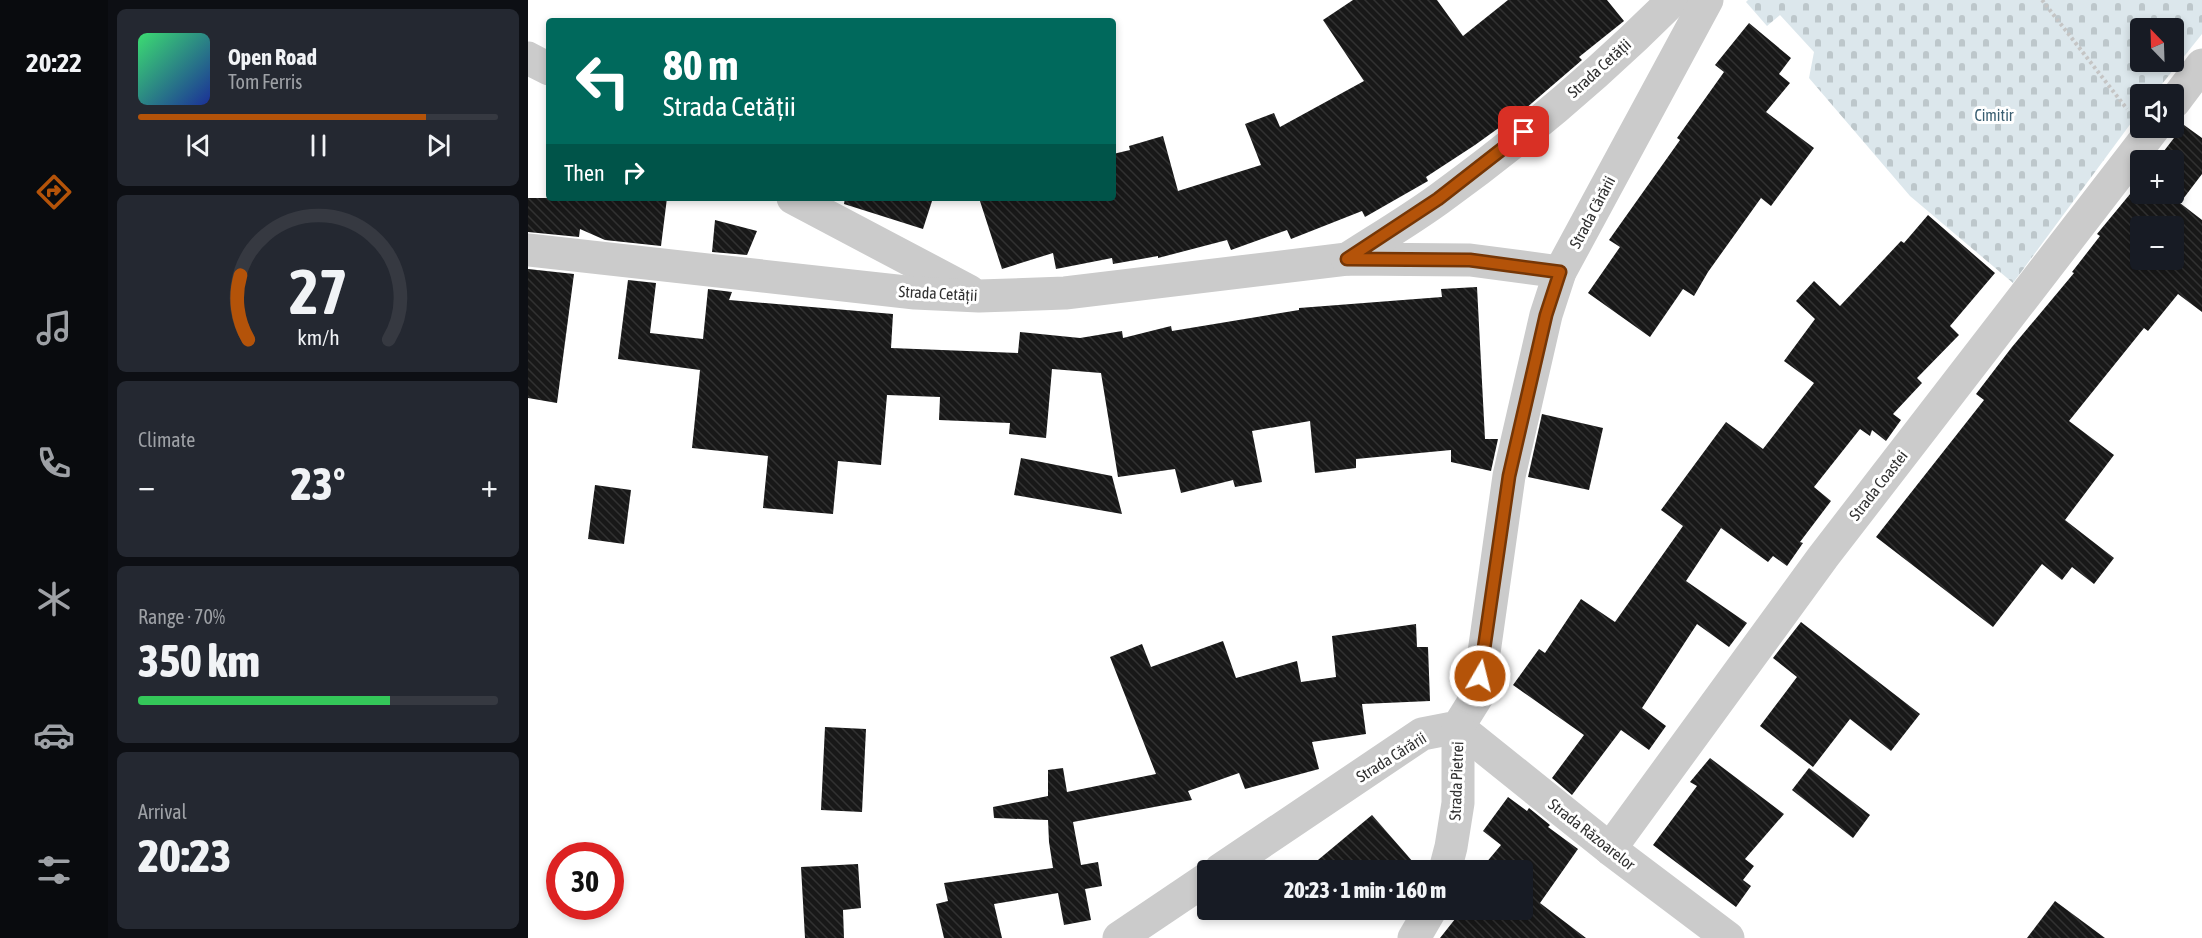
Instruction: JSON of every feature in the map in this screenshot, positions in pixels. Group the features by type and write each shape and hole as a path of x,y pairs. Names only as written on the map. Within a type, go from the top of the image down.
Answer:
{"street":[{"name":"Strada Cetății","path":"1347,259 1438,199 1510,144 1568,97 1673,0"},
{"name":"Strada Cărării","path":"1235,860 1422,734 1458,727 1478,695 1509,476 1546,315 1560,272 1707,0"},
{"path":"528,58 546,67"},
{"path":"2184,89 2202,65"},
{"name":"Strada Coastei","path":"1610,849 2130,133"},
{"path":"799,201 978,296"},
{"name":"Strada Cetății","path":"528,250 915,293 978,296 1065,293 1347,259 1470,260 1560,272"},
{"name":"Strada Răzoarelor","path":"1458,727 1610,849 1728,938"},
{"name":"Strada Pietrei","path":"1448,860 1458,803 1458,727"},
{"path":"1119,938 1197,885"},
{"path":"1414,938 1425,920"}],"path":[{"path":"2042,0 2130,105"}],"green space":[{"name":"Cimitir","path":"1748,0 2202,0 2202,34 2184,56 2184,18 2130,18 2130,72 2172,72 2162,84 2130,84 2130,125 2013,283 1910,196 1809,78 1814,52 1780,15 1767,26 1746,2"}],"building":[{"path":"1353,0 1437,0 1463,36 1508,0 1607,0 1624,21 1579,57 1582,60 1525,109 1426,177 1428,181 1365,217 1362,211 1291,239 1287,230 1231,250 1227,240 1158,258 1158,256 1113,264 1112,258 1056,269 1053,253 1002,269 980,201 1116,201 1116,153 1130,150 1129,146 1163,136 1178,191 1261,165 1245,124 1274,113 1280,127 1364,81 1323,20"},
{"path":"1749,23 1791,58 1779,74 1790,83 1766,112 1814,148 1771,206 1761,198 1708,272 1694,296 1683,289 1650,337 1588,293 1620,247 1609,240 1680,140 1677,138 1724,72 1715,65"},
{"path":"2184,125 2202,138 2202,174 2184,198 2184,150 2165,150 2174,138 2184,138"},
{"path":"2130,194 2130,204 2181,204 2202,220 2202,312 2178,294 2148,331 2144,328 2069,421 2114,455 2065,520 2114,558 2094,584 2072,567 2062,580 2042,564 1993,627 1876,537 1984,400 1976,394 2074,273 2072,272 2100,236 2097,234"},
{"path":"528,198 546,198 546,201 667,201 661,246 605,240 580,229 579,237 528,232"},
{"path":"844,201 932,201 923,229 844,204"},
{"path":"1928,215 1995,273 1950,326 1959,335 1917,378 1922,383 1893,414 1901,420 1886,441 1872,430 1870,436 1860,429 1814,487 1831,501 1800,542 1803,543 1787,566 1773,556 1768,562 1721,528 1686,581 1747,623 1729,647 1697,624 1642,708 1666,726 1649,750 1621,730 1572,795 1552,778 1584,735 1513,685 1539,649 1545,653 1581,599 1615,622 1683,526 1661,510 1726,422 1763,449 1814,383 1784,361 1815,319 1796,301 1814,281 1840,306 1901,241 1904,243"},
{"path":"715,220 757,231 747,255 712,252"},
{"path":"528,269 574,274 557,403 528,398"},
{"path":"628,280 656,283 650,333 703,339 708,289 732,292 729,300 893,314 891,348 1018,353 1020,332 1080,338 1122,331 1123,338 1171,326 1172,331 1299,310 1299,308 1442,297 1441,289 1477,287 1485,439 1498,439 1491,471 1451,462 1451,450 1356,459 1356,468 1315,473 1310,421 1252,431 1262,482 1235,487 1233,480 1181,493 1175,469 1118,477 1101,373 1052,369 1046,438 1009,434 1010,423 939,420 940,397 887,395 881,465 838,461 833,514 763,508 768,456 692,448 700,370 618,359"},
{"path":"1542,414 1603,428 1589,490 1528,477"},
{"path":"1021,458 1112,476 1122,514 1014,495"},
{"path":"595,485 631,490 624,544 588,539"},
{"path":"1801,622 1920,714 1891,751 1850,719 1813,767 1760,726 1797,677 1773,658"},
{"path":"1416,624 1417,647 1428,647 1430,701 1362,704 1366,734 1312,742 1319,769 1245,789 1239,773 1188,791 1192,800 1073,822 1081,865 1098,862 1102,886 1085,889 1091,920 1064,925 1058,893 994,904 1002,938 944,938 936,904 948,901 944,883 1053,868 1048,820 994,818 993,807 1048,796 1048,770 1063,768 1067,792 1156,774 1110,657 1142,644 1151,667 1223,641 1236,678 1297,661 1301,682 1336,677 1332,636"},
{"path":"825,727 866,729 862,812 821,810"},
{"path":"1710,758 1784,814 1745,859 1754,866 1743,880 1751,886 1736,907 1653,845 1697,786 1690,782"},
{"path":"1809,768 1870,815 1853,838 1792,790"},
{"path":"1508,797 1527,811 1529,808 1550,825 1548,827 1578,849 1540,903 1586,938 1440,938 1454,920 1533,920 1533,860 1488,860 1501,845 1483,831"},
{"path":"1372,815 1411,860 1318,860"},
{"path":"858,864 861,908 843,910 844,938 805,938 801,867"},
{"path":"2055,901 2105,938 2027,938"}],"route":[{"path":"1480,676 1509,476 1546,315 1560,272 1470,260 1347,259 1438,199 1524,132"}]}
